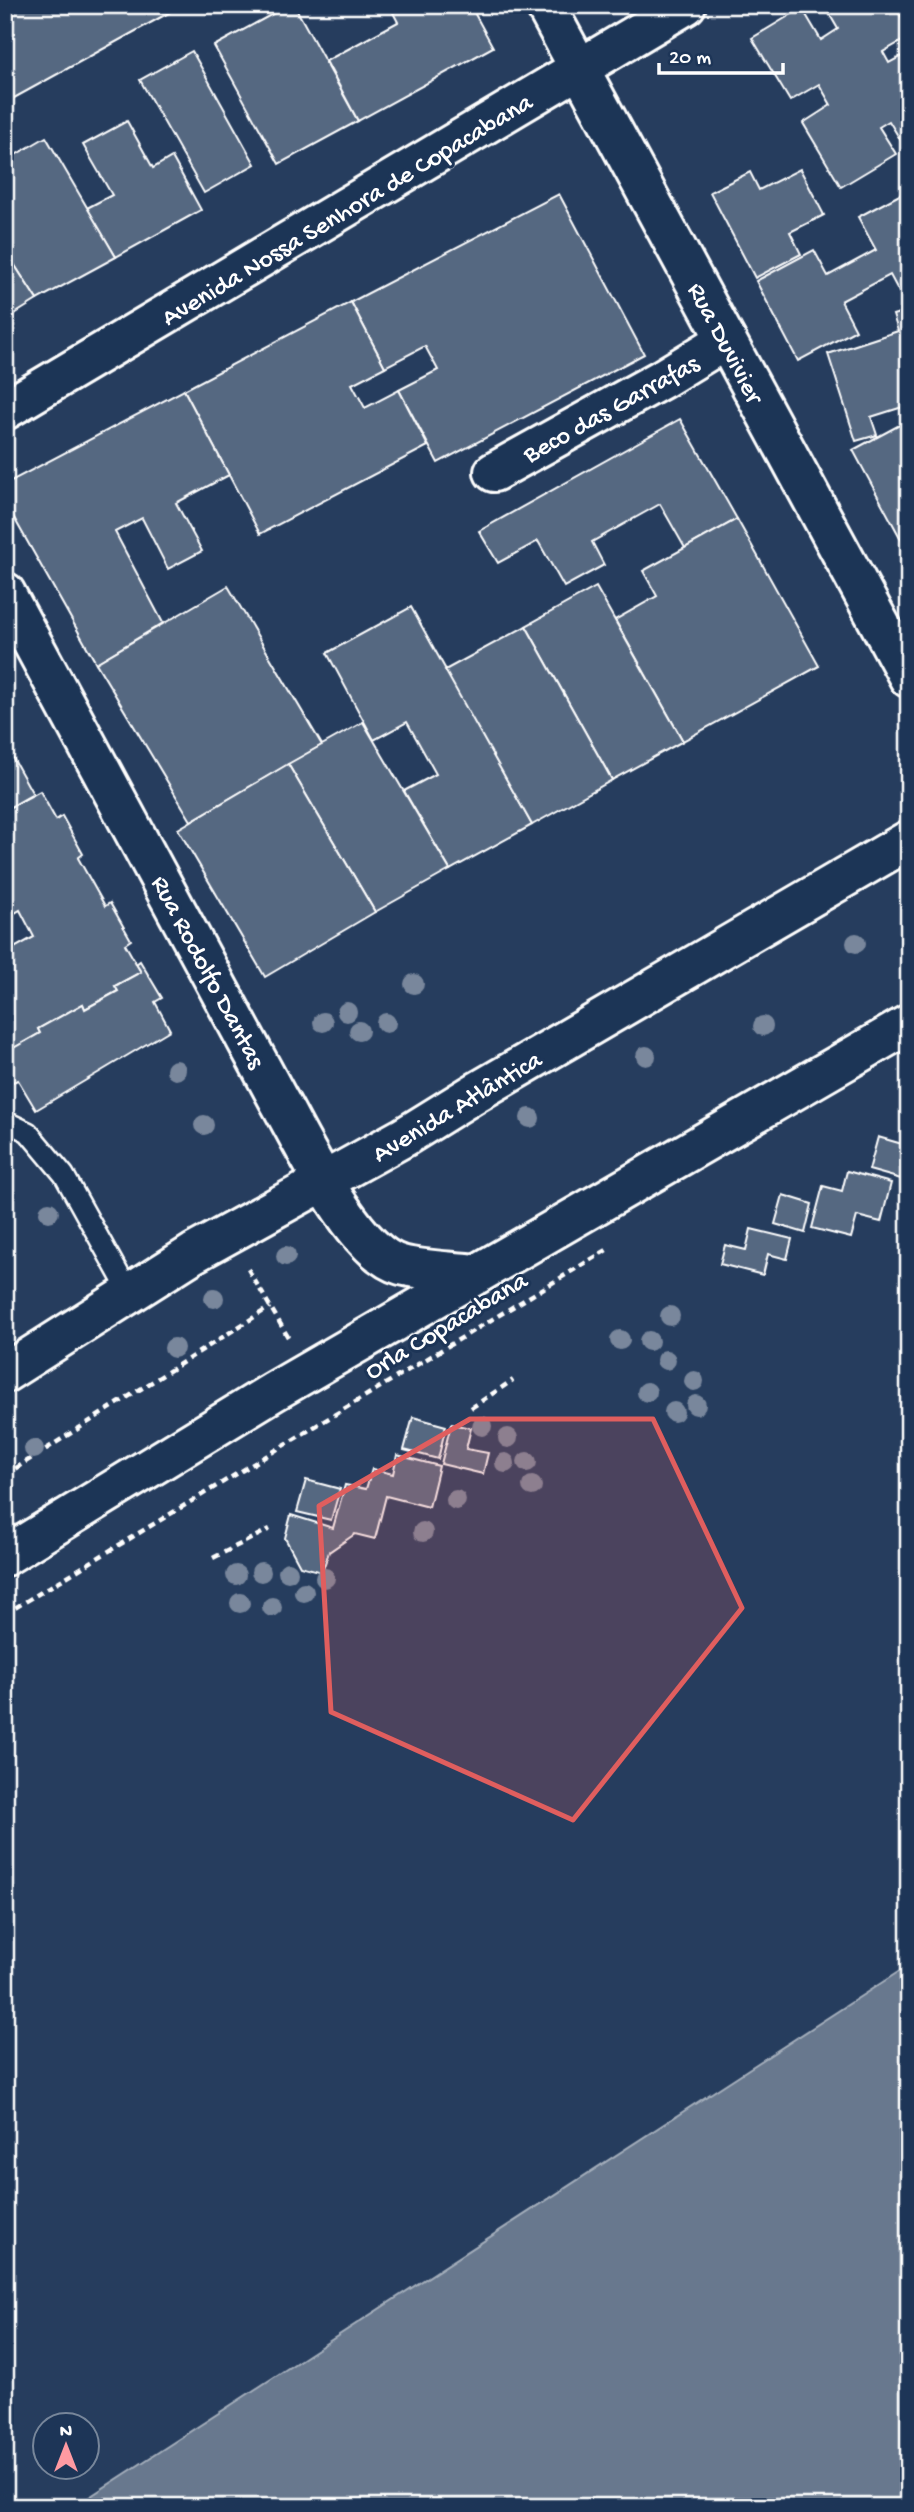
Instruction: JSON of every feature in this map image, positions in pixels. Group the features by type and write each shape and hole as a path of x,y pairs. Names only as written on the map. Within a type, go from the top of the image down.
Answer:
{"main road":[{"name":"Rua Duvivier","path":"545,5 909,678"},
{"name":"Avenida Nossa Senhora de Copacabana","path":"5,410 686,5"},
{"name":"Beco das Garrafas","path":"494,472 662,379 726,340"},
{"name":"Rua Rodolfo Dantas","path":"5,592 324,1182 360,1235 379,1254 400,1265 477,1273"},
{"name":"Avenida Atlântica","path":"9,1361 404,1137 909,840"},
{"path":"5,1556 273,1392 909,1024"}],"lane":[{"path":"5,1121 28,1132 64,1175 130,1294"}],"path":[{"name":"Orla Copacabana","path":"5,1614 617,1244"},
{"path":"247,1267 292,1344"},
{"path":"5,1475 270,1307"},
{"path":"471,1408 513,1380"},
{"path":"214,1558 270,1529"}],"highlighted area":[{"path":"470,1419 653,1419 742,1608 573,1820 331,1712 319,1506"}],"water":[{"path":"909,1965 909,2507 74,2507"}],"building":[{"path":"5,5 183,5 5,103"},
{"path":"289,5 294,5 358,121 279,164 214,46"},
{"path":"389,5 470,5 493,47 358,121 326,61 398,22"},
{"path":"824,5 894,5 909,29 909,37 883,52 889,63 909,52 909,147 906,149 889,121 879,127 896,154 841,187 803,123 831,105 819,84 790,101 752,38 802,8 821,40 838,29"},
{"path":"192,51 255,164 204,193 140,80"},
{"path":"127,121 153,168 172,157 201,210 116,257 87,208 112,195 83,145"},
{"path":"46,137 116,257 37,300 5,250 5,161"},
{"path":"800,169 824,215 790,232 801,254 755,278 710,192 750,172 759,190"},
{"path":"909,190 909,306 907,307 890,275 841,301 856,330 798,361 756,281 814,250 828,276 876,250 858,217"},
{"path":"559,194 644,354 438,463 399,390 438,370 425,346 385,367 351,302"},
{"path":"5,250 37,300 5,320"},
{"path":"351,302 385,367 352,384 365,408 399,390 428,446 260,534 184,390"},
{"path":"909,310 909,405 871,417 877,435 856,441 828,354 898,331 893,315"},
{"path":"184,390 229,475 176,503 202,551 168,569 142,518 115,532 163,623 96,663 5,502 5,484"},
{"path":"680,419 737,519 685,548 660,504 592,542 604,565 564,587 538,541 498,563 479,531"},
{"path":"909,420 909,554 853,450"},
{"path":"737,519 819,666 683,741 615,620 657,596 643,571"},
{"path":"228,586 322,745 191,821 96,663"},
{"path":"596,587 683,741 612,780 526,626"},
{"path":"411,607 532,825 450,870 404,791 436,774 407,722 374,740 327,653"},
{"path":"526,626 612,780 532,825 445,670"},
{"path":"363,722 450,870 375,912 288,764"},
{"path":"5,744 33,794 5,810"},
{"path":"288,764 375,912 265,977 178,829"},
{"path":"40,791 56,820 62,816 83,854 78,858 105,906 110,903 131,940 125,944 141,972 115,986 118,991 85,1009 83,1004 38,1029 40,1033 10,1050 5,1046 5,953 34,937 20,910 5,919 5,810"},
{"path":"140,961 162,998 155,1002 170,1030 36,1110 18,1080 10,1083 5,1081 5,1046 10,1050 40,1033 38,1029 83,1004 85,1009 118,991 115,986 141,972 136,964"},
{"path":"878,1137 909,1146 901,1179 869,1170"},
{"path":"847,1171 891,1183 881,1222 857,1216 851,1238 812,1228 823,1186 842,1191"},
{"path":"783,1195 812,1204 805,1233 775,1224"},
{"path":"751,1229 792,1239 787,1259 768,1254 763,1275 720,1264 725,1245 746,1250"},
{"path":"413,1417 446,1426 438,1459 404,1450"},
{"path":"451,1424 471,1428 466,1449 488,1453 483,1474 441,1464"},
{"path":"397,1455 439,1466 429,1507 386,1496 375,1539 355,1534 329,1552 322,1572 300,1566 285,1538 291,1515 333,1528 345,1485 366,1489 372,1469 393,1474"},
{"path":"306,1480 340,1489 331,1520 297,1512"}]}
